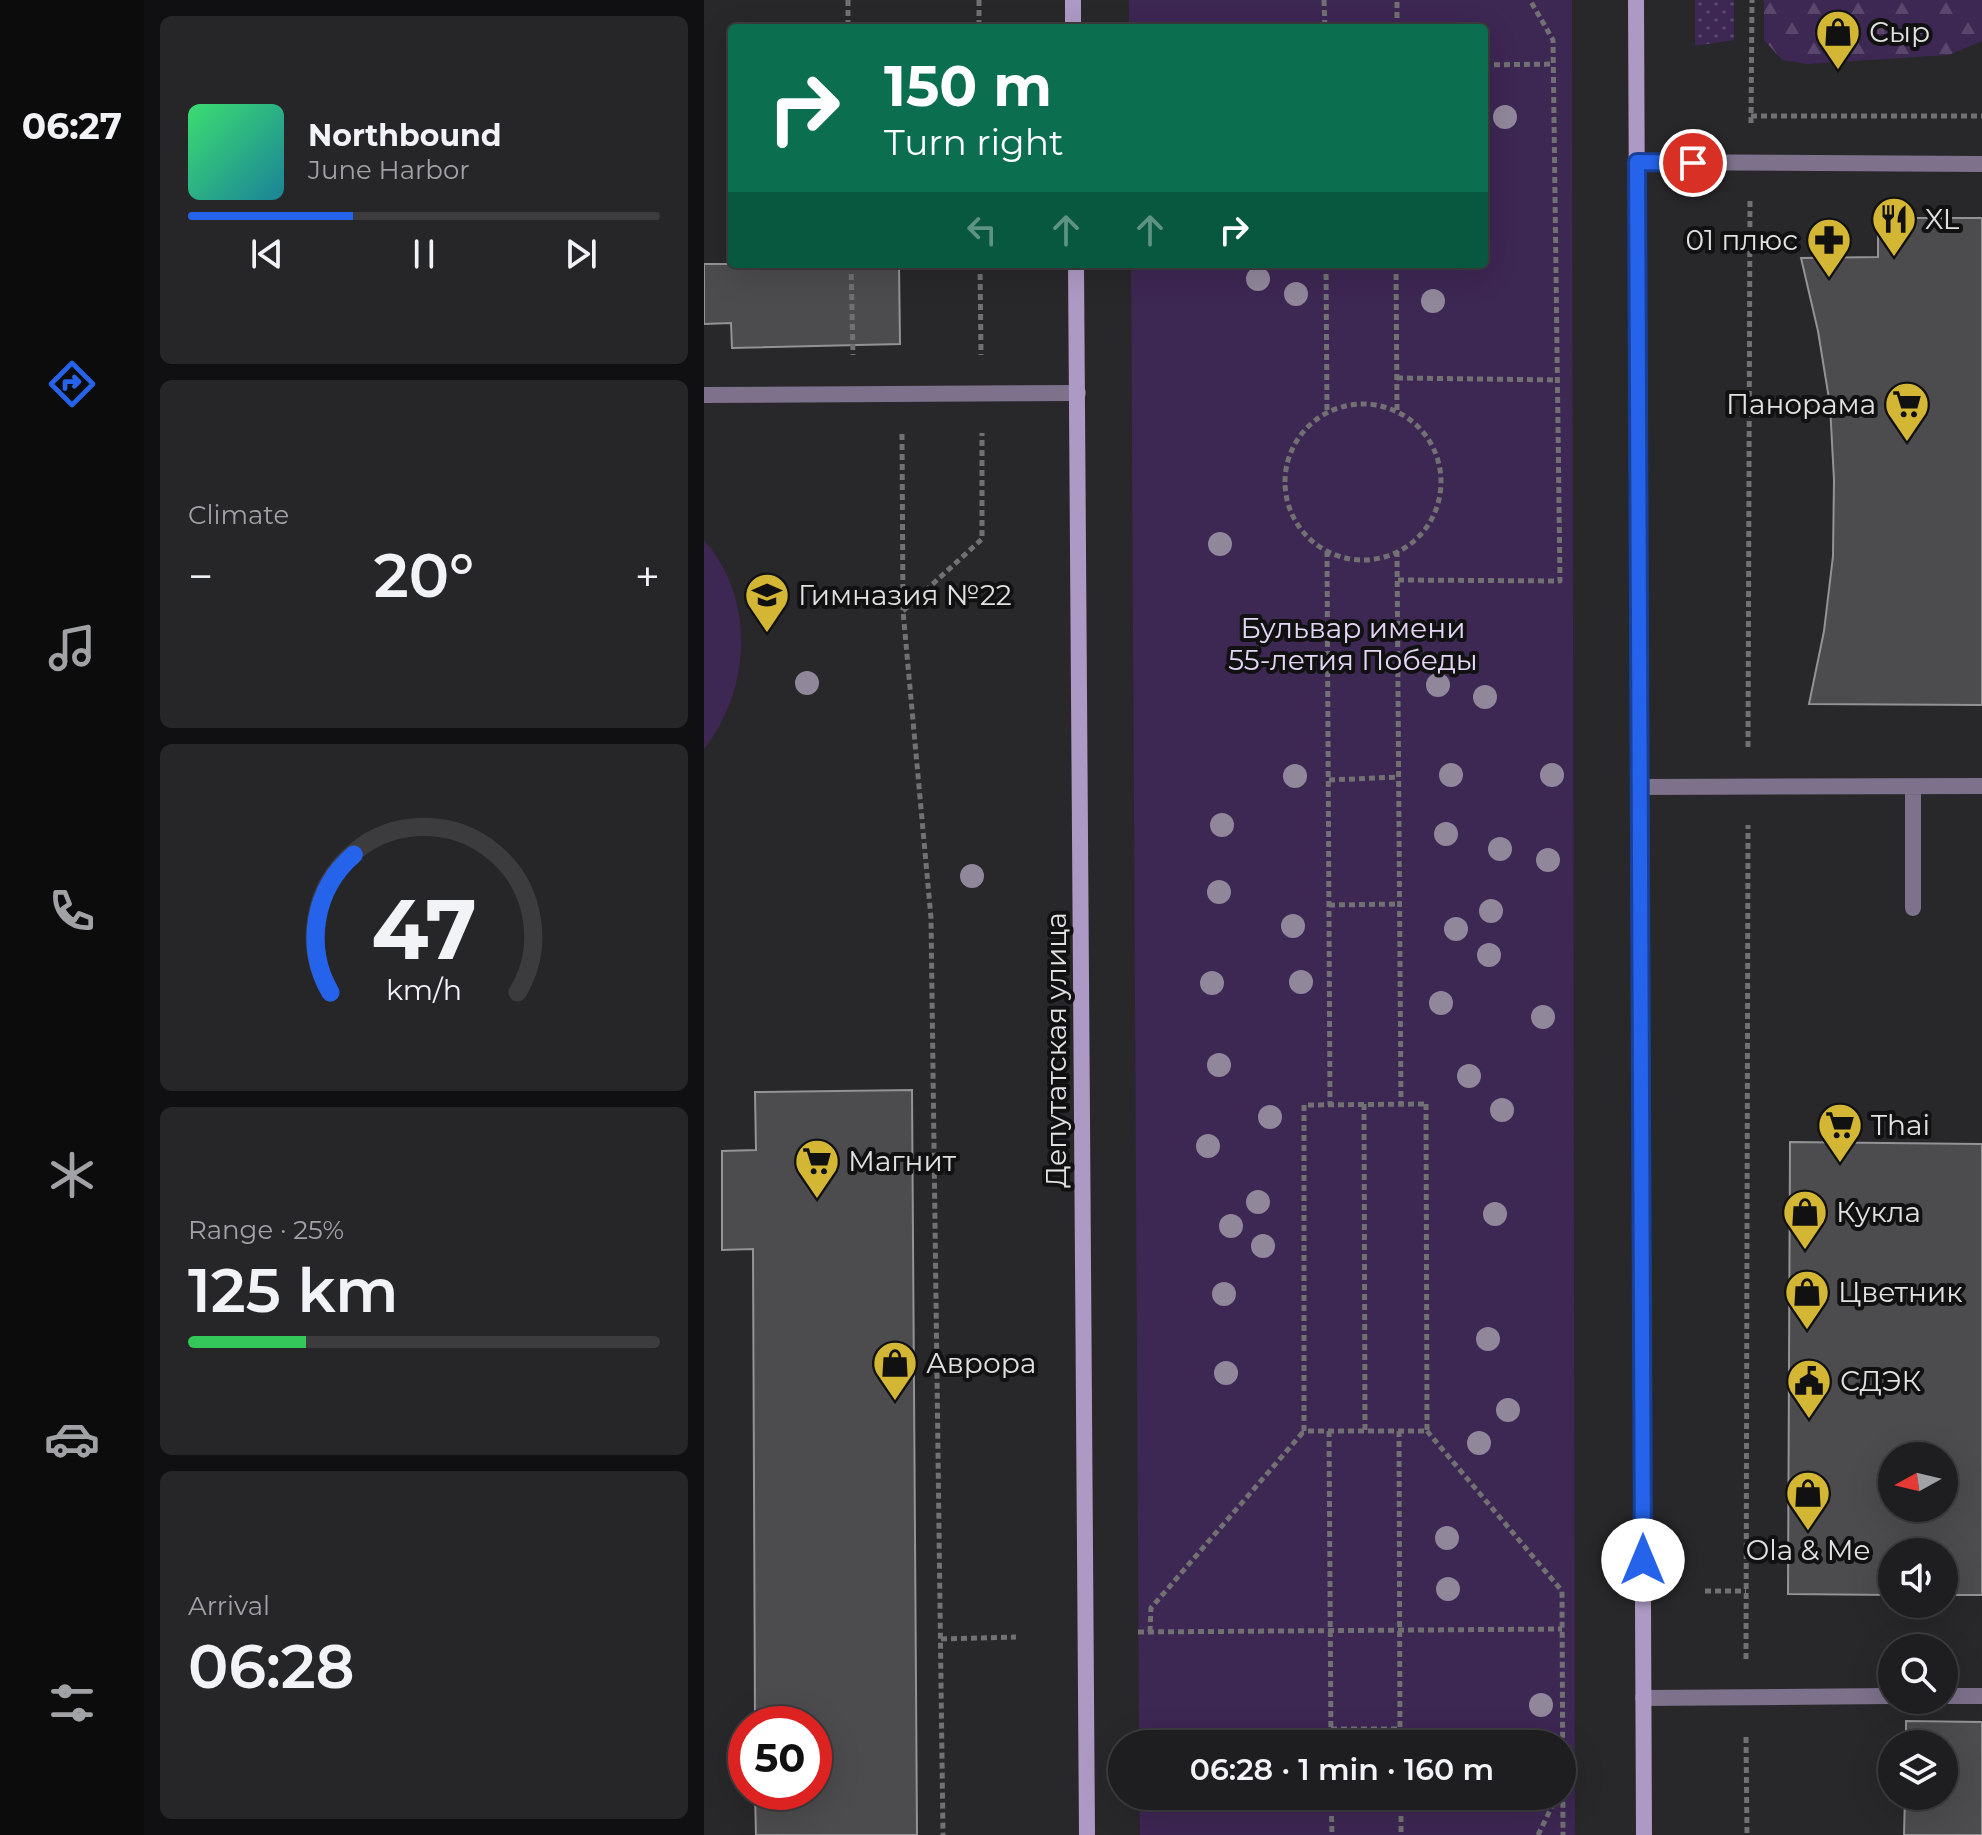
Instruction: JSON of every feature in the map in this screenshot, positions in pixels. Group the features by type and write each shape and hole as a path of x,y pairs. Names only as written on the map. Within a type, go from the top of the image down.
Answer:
{"main road":[{"path":"1073,0 1073,24"},
{"path":"1636,0 1644,1835"},
{"name":"Депутатская улица","path":"1076,268 1087,1835"}],"lane":[{"path":"1637,162 1982,164"},
{"path":"704,395 1078,393"},
{"path":"1640,787 1982,786"},
{"path":"1913,787 1913,908"},
{"path":"1643,1698 1878,1696"},
{"path":"1958,1696 1982,1696"}],"path":[{"path":"848,0 848,24"},
{"path":"979,0 979,24"},
{"path":"1324,0 1325,24"},
{"path":"1397,0 1397,24"},
{"path":"1398,580 1560,581 1553,40 1530,0"},
{"path":"1747,1835 1752,0"},
{"path":"1488,65 1553,64"},
{"path":"1751,116 1982,116"},
{"path":"851,268 853,354 902,395 903,611 931,918 943,1835"},
{"path":"903,611 982,539 980,268"},
{"path":"1326,268 1327,411"},
{"path":"1396,268 1397,412"},
{"path":"1397,378 1558,380"},
{"path":"1351,404 1378,404 1397,412 1423,431 1437,453 1441,480 1438,505 1427,528 1409,546 1386,557 1361,561 1327,551 1314,543 1297,525 1287,501 1284,476 1291,450 1305,428 1327,411 1351,404"},
{"path":"1327,551 1330,1105"},
{"path":"1397,551 1401,1104"},
{"path":"1329,780 1399,777"},
{"path":"1329,905 1399,904"},
{"path":"1364,1104 1365,1431"},
{"path":"1150,1632 1151,1608 1304,1431 1304,1105 1426,1104 1427,1431 1562,1591 1562,1730"},
{"path":"1304,1431 1427,1431"},
{"path":"1329,1431 1331,1729 1400,1729 1399,1431"},
{"path":"1705,1591 1746,1591"},
{"path":"1138,1632 1562,1629"},
{"path":"941,1639 1016,1637"},
{"path":"1331,1810 1332,1835"},
{"path":"1401,1810 1401,1835"},
{"path":"1538,1835 1550,1810"},
{"path":"1562,1810 1563,1835"}],"green space":[{"name":"Бульвар имени 55-летия Победы","path":"1129,0 1572,0 1575,1730 1139,1730 1131,268 1488,268 1488,24 1129,24"},
{"path":"1695,0 1734,0 1734,40 1695,46"},
{"path":"1764,0 1982,0 1982,41 1949,55 1807,64 1782,60 1764,40"},
{"path":"704,540 721,563 733,589 741,644 731,700 720,725 704,749"},
{"name":"Бульвар имени 55-летия Победы","path":"1139,1810 1575,1810 1575,1835 1140,1835"}],"building":[{"name":"Панорама","path":"1878,218 1982,218 1982,705 1809,704 1824,631 1833,556 1834,480 1830,405 1818,331 1801,258 1878,257"},
{"path":"704,264 728,264 728,268 899,268 900,344 732,348 731,323 704,324"},
{"path":"912,1090 917,1835 756,1835 755,1810 832,1810 832,1706 755,1706 753,1249 722,1250 722,1151 756,1150 755,1092"},
{"path":"1790,1142 1982,1144 1982,1595 1958,1595 1958,1538 1878,1538 1878,1595 1788,1594"},
{"path":"1906,1721 1982,1722 1982,1835 1904,1835 1905,1810 1958,1810 1958,1730 1906,1730"}],"place":[{"name":"Сыр","path":"1838,71"},
{"name":"XL","path":"1894,258"},
{"name":"01 плюс","path":"1829,279"},
{"name":"Панорама","path":"1907,443"},
{"name":"Гимназия №22","path":"767,634"},
{"name":"Thai","path":"1840,1164"},
{"name":"Магнит","path":"817,1200"},
{"name":"Кукла","path":"1805,1251"},
{"name":"Цветник","path":"1807,1331"},
{"name":"Аврора","path":"895,1402"},
{"name":"СДЭК","path":"1809,1420"},
{"name":"Ola & Me","path":"1808,1532"}],"route":[{"path":"1643,1560 1637,162 1693,163"}]}
